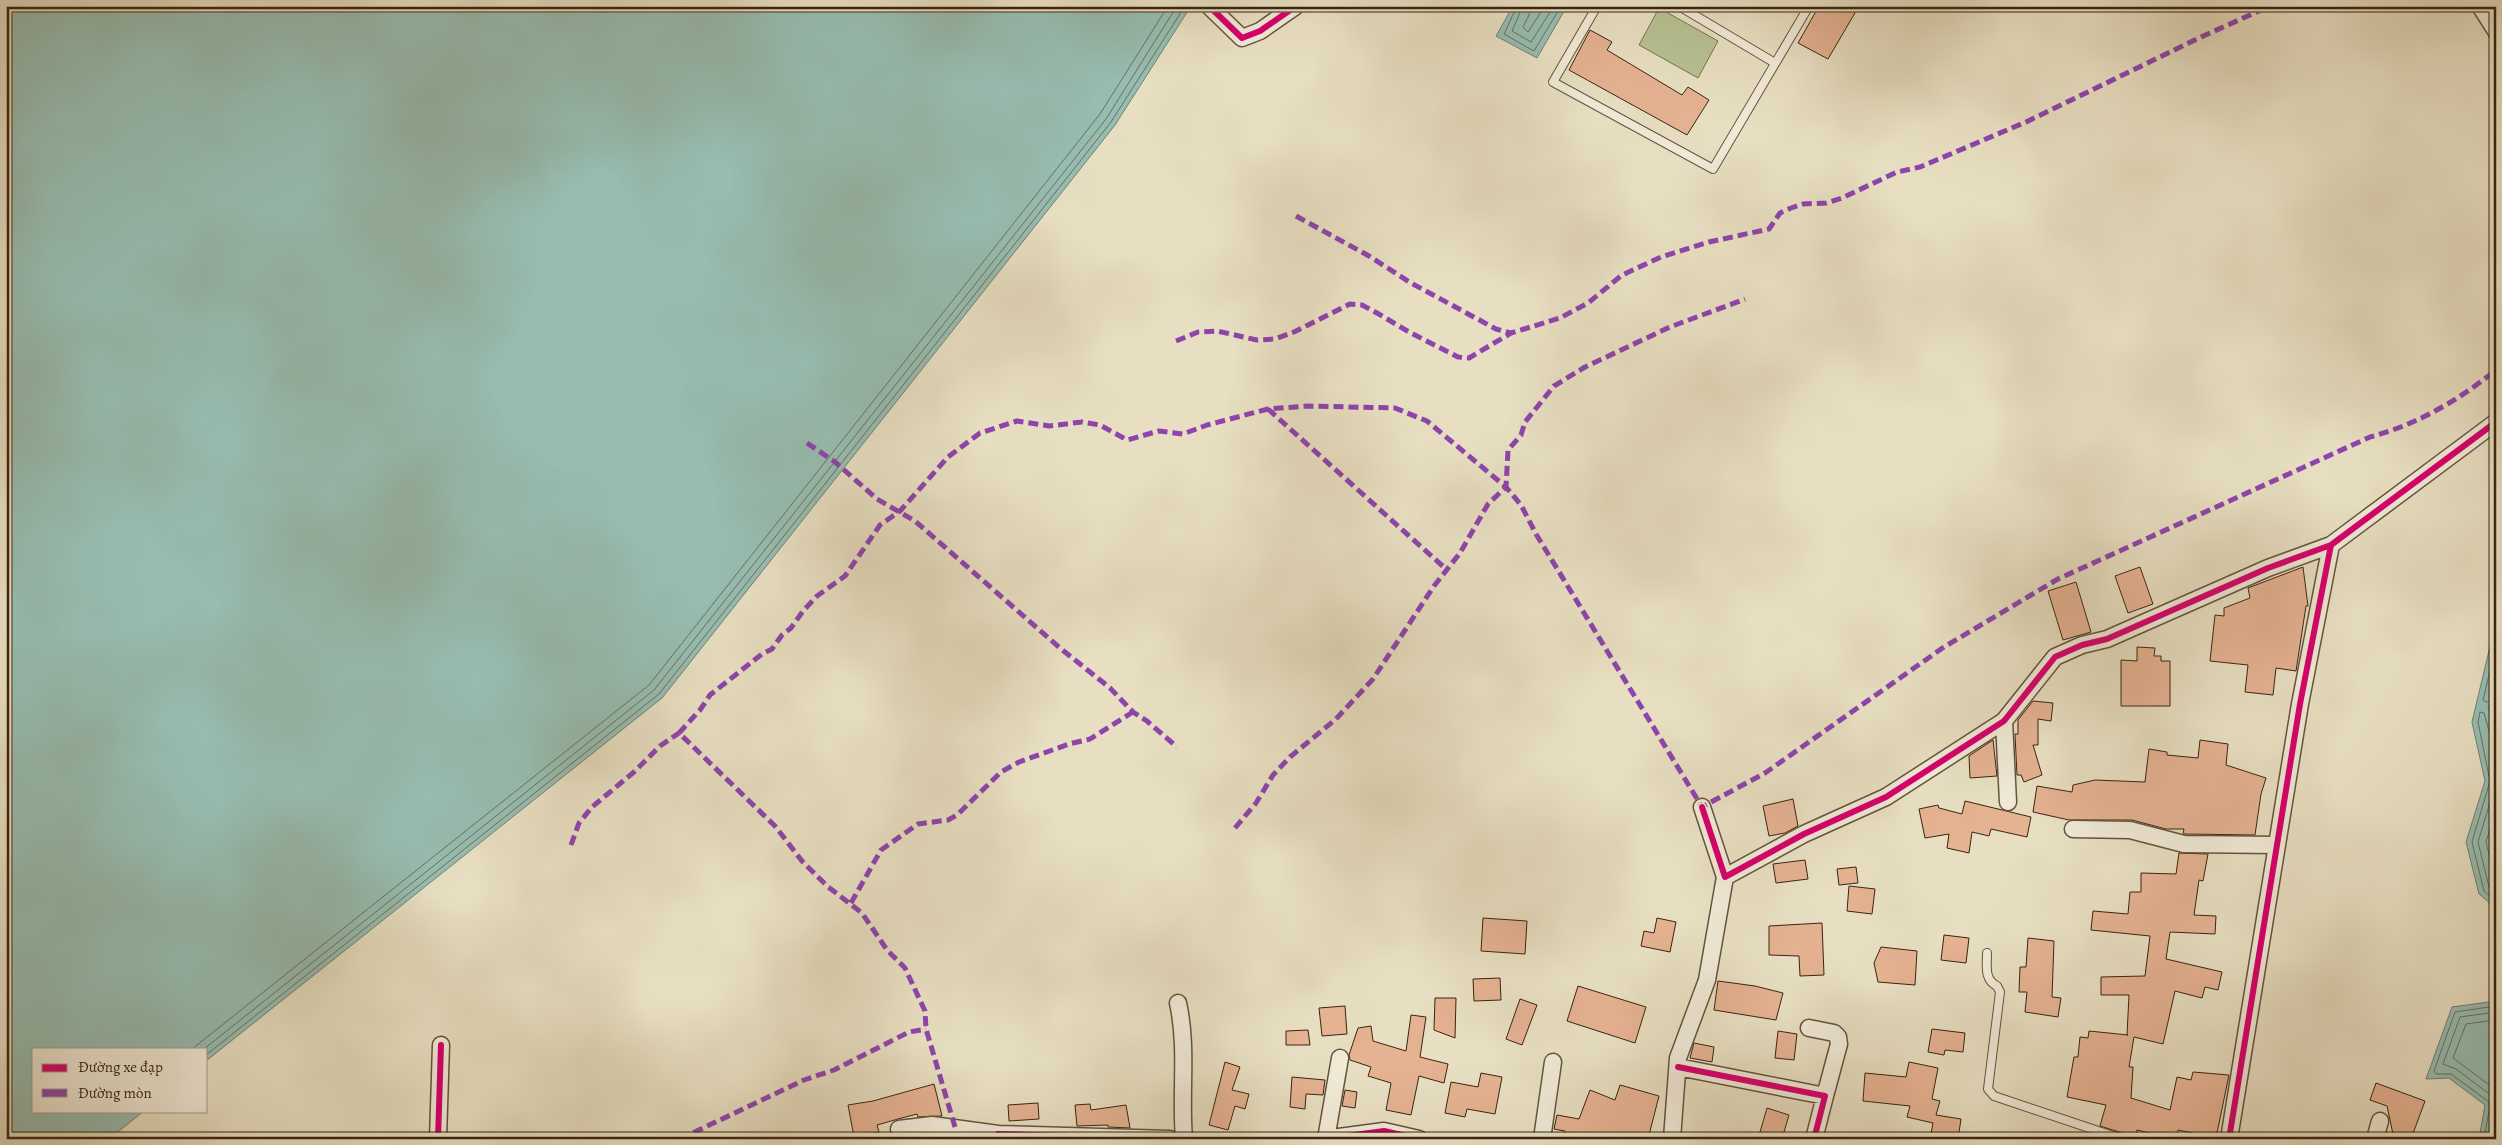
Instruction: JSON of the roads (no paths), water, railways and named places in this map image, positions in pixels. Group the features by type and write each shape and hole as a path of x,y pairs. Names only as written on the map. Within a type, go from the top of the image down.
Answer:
{"street":[{"path":"1209,6 1242,38 1260,32 1296,6"},
{"path":"2480,6 2496,31"},
{"path":"1725,877 1804,834 1886,797 2004,721 2055,657 2082,645 2107,639 2268,568 2331,545 2496,422"},
{"path":"2229,1139 2300,704 2331,545"},
{"path":"2004,721 2008,802"},
{"path":"1672,1139 1678,1058 1707,980 1725,877 1702,807"},
{"path":"2072,829 2130,830 2184,844 2277,845"},
{"path":"1178,1004 1184,1062 1182,1117 1184,1139"},
{"path":"1809,1028 1834,1033 1838,1037 1839,1044 1814,1139"},
{"path":"438,1139 441,1044"},
{"path":"1340,1058 1325,1139 1384,1131 1419,1139"},
{"path":"1542,1139 1553,1062"},
{"path":"1678,1067 1825,1096"},
{"path":"2375,1139 2380,1121"},
{"path":"899,1129 932,1125 998,1137 1170,1139"}],"lane":[{"path":"1597,6 1553,82 1713,169 1809,6"},
{"path":"1679,6 1776,63"},
{"path":"1987,953 1987,977 1990,983 1998,986 2000,992 1988,1088 1994,1096 2122,1139"}],"water":[{"path":"6,6 1191,6 1115,125 662,698 208,1059 208,1048 32,1048 32,1112 143,1112 109,1139 6,1139"},
{"path":"1513,6 1567,6 1537,58 1496,36"},
{"path":"2496,588 2496,703 2488,707 2496,730 2496,908 2479,894 2466,842 2485,781 2472,722 2492,638"},
{"path":"2496,1001 2496,1139 2479,1139 2485,1105 2449,1078 2426,1079 2452,1007"}]}
